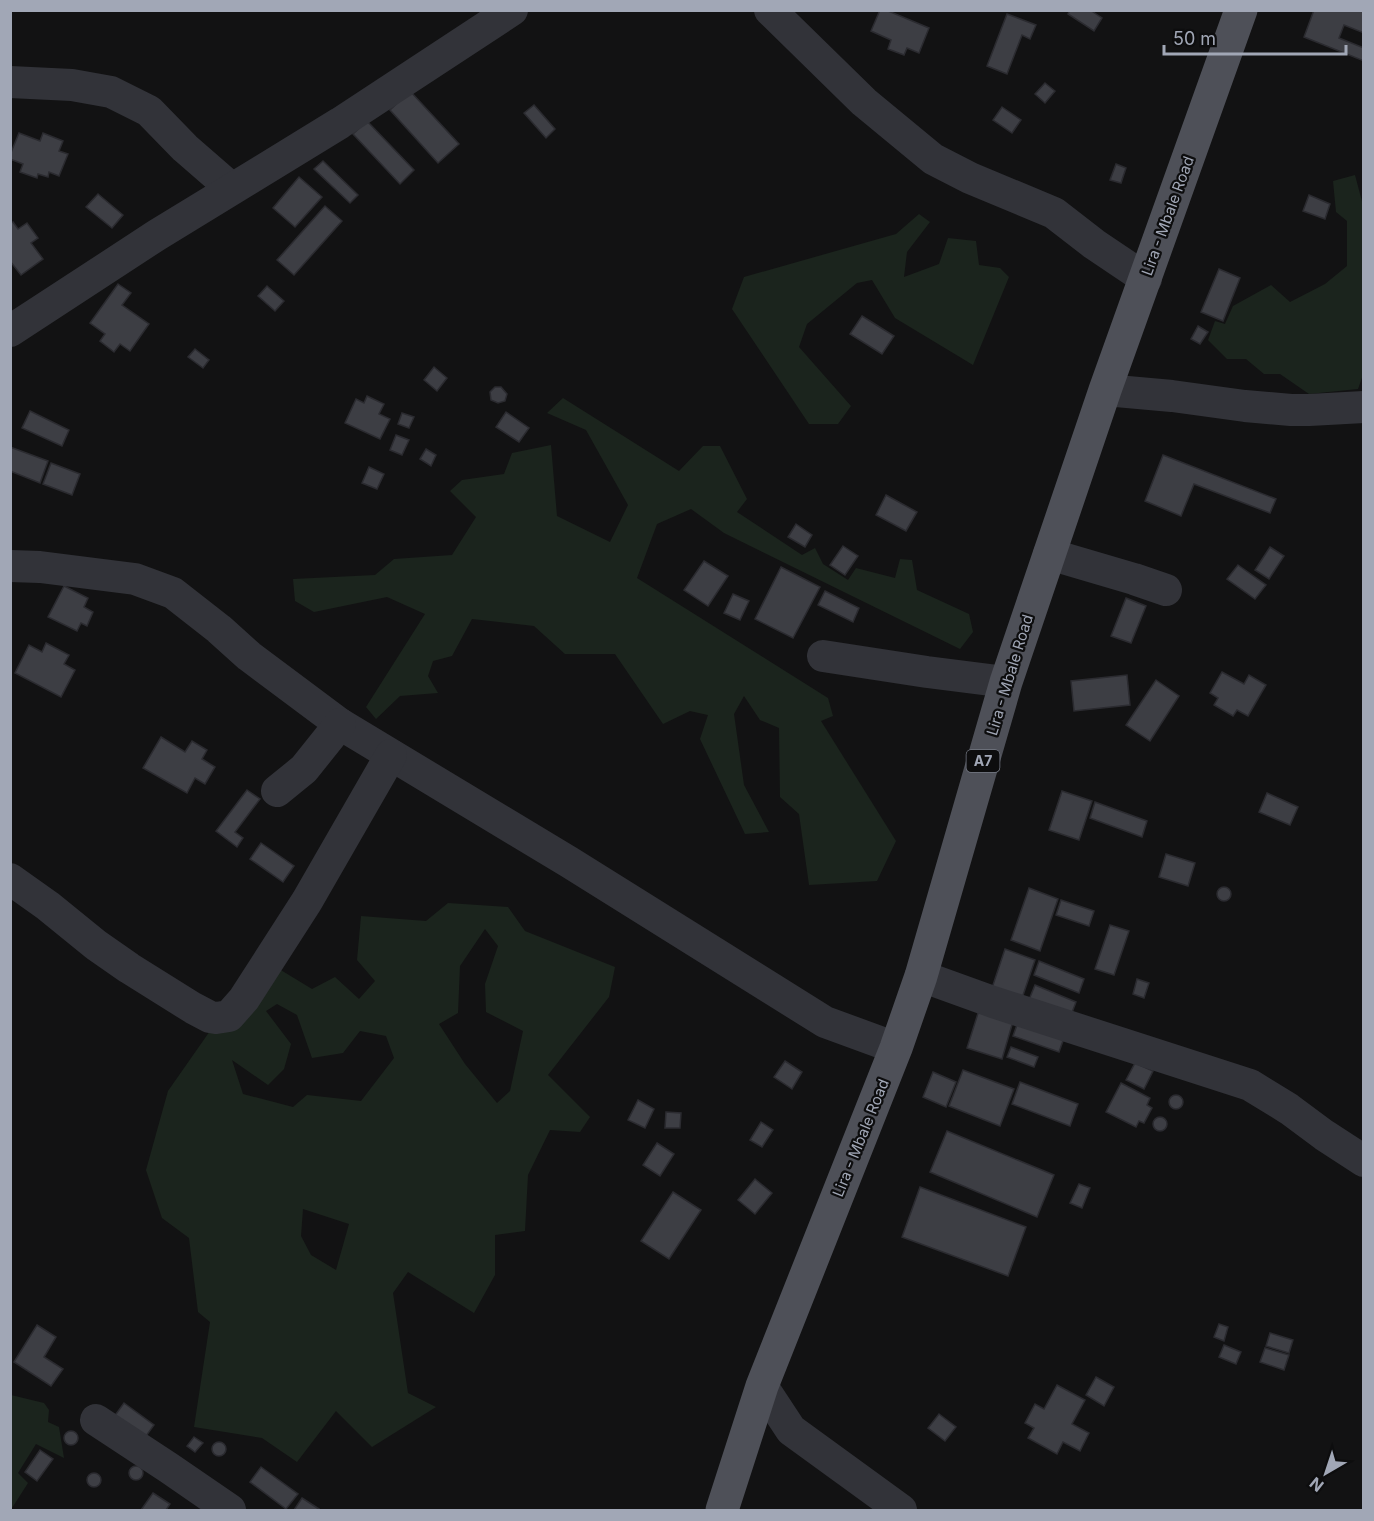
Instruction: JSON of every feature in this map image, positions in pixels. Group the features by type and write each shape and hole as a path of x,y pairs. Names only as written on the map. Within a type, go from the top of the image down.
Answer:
{"main road":[{"name":"Lira - Mbale Road","path":"722,1510 762,1386 896,1048 921,976 1006,682 1105,390 1241,10"}],"street":[{"path":"10,331 231,188 340,123 512,10"},
{"path":"770,10 864,102 933,159 970,178 1054,213 1094,244 1146,279"},
{"path":"10,82 72,85 111,92 149,111 185,148 231,188"},
{"path":"1105,390 1292,410 1364,407"},
{"path":"1049,554 1166,590"},
{"path":"10,566 40,567 135,579 173,593 249,656 340,724 569,861 825,1022 896,1048"},
{"path":"823,656 1006,682"},
{"path":"277,791 304,769 340,724"},
{"path":"10,879 96,945 160,988 210,1017 229,1016 244,999 307,901 391,755"},
{"path":"921,976 993,1002 1250,1085 1364,1161"},
{"path":"762,1386 791,1430 901,1510"},
{"path":"96,1420 230,1510"}],"shaded area":[{"path":"1355,175 1364,209 1364,372 1358,389 1309,394 1280,374 1264,374 1246,359 1227,359 1208,340 1215,321 1225,324 1233,306 1271,285 1290,302 1325,284 1347,266 1347,221 1336,212 1333,181"},
{"path":"919,214 930,222 907,252 904,277 939,264 948,238 976,241 979,265 1000,268 1009,277 973,365 895,318 872,280 857,283 807,324 799,347 851,406 838,424 809,424 732,309 744,277 896,234"},
{"path":"563,398 679,471 703,446 720,446 747,499 737,512 802,555 815,548 823,564 848,580 856,568 895,578 900,559 912,560 917,590 969,614 973,632 960,649 724,533 691,509 657,524 637,578 828,698 833,716 821,721 896,841 877,881 809,885 799,814 780,797 779,728 760,720 744,696 734,714 744,785 769,832 745,834 700,739 708,715 690,711 663,724 615,654 565,654 534,626 472,619 452,656 433,661 428,676 438,693 400,696 376,719 366,707 425,614 387,597 314,612 295,601 293,579 375,575 394,559 452,555 476,517 450,491 462,480 504,474 512,453 551,445 557,516 610,542 628,505 586,430 547,413"},
{"path":"448,903 508,907 525,931 615,967 609,997 548,1075 590,1117 580,1132 550,1130 528,1175 525,1231 495,1235 495,1275 474,1313 408,1272 393,1293 408,1393 436,1407 372,1447 336,1411 297,1462 262,1438 194,1427 210,1322 198,1312 189,1238 162,1218 146,1170 168,1091 261,958 312,989 335,977 359,999 375,981 357,960 361,916 426,921","holes":["485,929 498,946 485,984 486,1012 523,1031 510,1091 497,1103 465,1064 439,1024 458,1013 460,966","277,1004 297,1015 312,1058 343,1053 360,1031 386,1036 394,1058 361,1101 307,1095 293,1107 243,1094 232,1060 268,1085 284,1069 291,1044 266,1011","303,1209 349,1224 336,1270 311,1255 301,1236"]},
{"path":"11,1395 44,1403 49,1410 48,1422 59,1427 64,1458 36,1444 18,1473 28,1483 12,1508 10,1507"}],"building":[{"path":"880,10 886,10 929,28 919,53 907,48 904,55 888,49 891,40 871,31"},
{"path":"1070,10 1090,10 1102,18 1094,31 1068,14"},
{"path":"1314,10 1364,11 1364,33 1344,25 1339,38 1364,48 1364,61 1304,37"},
{"path":"1007,14 1036,25 1030,39 1022,35 1007,74 987,66"},
{"path":"1045,83 1055,91 1045,103 1035,94"},
{"path":"410,91 459,144 438,163 390,110"},
{"path":"534,105 555,129 546,138 524,113"},
{"path":"1002,107 1021,120 1012,133 993,120"},
{"path":"367,121 414,170 400,184 353,134"},
{"path":"19,133 40,141 43,133 63,141 59,151 68,154 59,176 49,172 48,177 38,174 37,178 20,172 23,164 10,159"},
{"path":"323,161 358,195 350,203 314,169"},
{"path":"1116,164 1126,168 1121,183 1110,180"},
{"path":"299,177 322,197 295,227 273,208"},
{"path":"98,194 123,215 112,228 86,207"},
{"path":"1309,195 1330,204 1325,219 1303,211"},
{"path":"325,206 342,221 294,275 277,260"},
{"path":"13,222 18,229 27,223 38,238 31,243 43,259 21,275 10,261 10,224"},
{"path":"1219,269 1240,278 1223,321 1201,312"},
{"path":"118,284 131,293 122,305 149,324 130,351 120,344 114,352 100,341 105,334 90,323"},
{"path":"267,286 284,301 275,311 258,296"},
{"path":"862,316 894,336 882,354 850,334"},
{"path":"1198,326 1208,332 1200,344 1191,339"},
{"path":"195,349 209,360 203,368 188,357"},
{"path":"434,367 447,378 437,391 424,380"},
{"path":"495,387 501,387 507,394 505,401 498,403 491,400 490,392"},
{"path":"367,396 384,404 379,414 390,419 380,439 345,423 356,399 364,403"},
{"path":"30,411 69,430 62,446 22,428"},
{"path":"506,412 529,428 519,442 496,427"},
{"path":"402,413 414,417 409,428 398,424"},
{"path":"396,435 409,440 402,455 390,450"},
{"path":"10,447 48,461 40,483 10,471"},
{"path":"426,449 436,455 431,466 420,459"},
{"path":"1163,455 1276,499 1270,513 1194,484 1181,516 1145,501"},
{"path":"51,463 80,474 72,495 43,484"},
{"path":"369,467 384,474 377,489 362,483"},
{"path":"886,495 917,512 906,531 876,515"},
{"path":"796,524 812,535 805,547 788,537"},
{"path":"843,546 858,556 845,575 830,565"},
{"path":"1270,547 1284,556 1269,579 1255,570"},
{"path":"704,561 728,576 708,606 684,590"},
{"path":"1238,565 1266,585 1255,599 1227,579"},
{"path":"781,567 820,587 793,638 755,619"},
{"path":"64,586 88,598 84,607 93,612 87,626 81,623 77,631 48,617"},
{"path":"825,591 859,608 853,622 818,605"},
{"path":"733,594 749,601 740,620 724,613"},
{"path":"1126,598 1146,606 1131,643 1111,636"},
{"path":"46,643 69,655 64,664 75,670 61,697 15,673 29,645 42,652"},
{"path":"1222,672 1244,684 1249,675 1266,685 1248,716 1237,710 1233,716 1214,705 1218,698 1210,693"},
{"path":"1127,675 1130,705 1074,711 1071,681"},
{"path":"1156,680 1179,696 1150,741 1126,725"},
{"path":"161,737 185,752 192,741 207,750 202,759 215,767 205,784 195,778 187,793 143,768"},
{"path":"247,790 260,799 235,832 243,838 237,847 216,831"},
{"path":"1062,791 1092,801 1079,840 1049,830"},
{"path":"1267,793 1298,807 1290,825 1259,812"},
{"path":"1095,802 1147,821 1142,837 1090,818"},
{"path":"261,843 294,866 283,882 250,859"},
{"path":"1166,854 1195,863 1188,886 1159,877"},
{"path":"1221,887 1227,887 1231,894 1227,901 1221,901 1217,897 1217,891"},
{"path":"1029,888 1058,899 1040,951 1011,940"},
{"path":"1061,900 1094,911 1089,926 1056,915"},
{"path":"1110,925 1129,931 1114,975 1095,969"},
{"path":"1005,949 1035,960 1020,1004 990,994"},
{"path":"1039,961 1084,979 1079,993 1034,975"},
{"path":"1137,979 1149,983 1144,998 1133,994"},
{"path":"1035,985 1076,1002 1068,1023 1026,1007"},
{"path":"980,1007 1014,1018 1002,1059 967,1048"},
{"path":"1018,1022 1064,1038 1059,1052 1013,1036"},
{"path":"1011,1047 1038,1057 1034,1067 1007,1057"},
{"path":"785,1061 802,1072 792,1089 774,1077"},
{"path":"1135,1063 1153,1071 1144,1089 1126,1080"},
{"path":"963,1070 1014,1089 1000,1126 949,1106"},
{"path":"933,1072 956,1082 946,1107 923,1097"},
{"path":"1020,1082 1078,1104 1070,1126 1012,1104"},
{"path":"1121,1083 1150,1098 1147,1105 1152,1108 1144,1123 1139,1121 1136,1127 1106,1112"},
{"path":"1173,1095 1179,1095 1183,1102 1179,1109 1173,1109 1169,1105 1169,1099"},
{"path":"638,1100 654,1109 645,1128 628,1120"},
{"path":"666,1112 681,1113 680,1128 665,1128"},
{"path":"1157,1117 1163,1117 1167,1124 1163,1131 1157,1131 1153,1127 1153,1121"},
{"path":"761,1122 773,1130 762,1147 750,1140"},
{"path":"947,1131 1054,1175 1037,1217 930,1172"},
{"path":"657,1143 674,1154 660,1176 643,1165"},
{"path":"755,1179 772,1193 755,1214 738,1200"},
{"path":"1079,1184 1090,1188 1082,1208 1070,1203"},
{"path":"920,1187 1026,1227 1008,1276 902,1237"},
{"path":"673,1192 701,1210 669,1259 641,1241"},
{"path":"1219,1324 1228,1327 1224,1341 1214,1337"},
{"path":"37,1325 56,1337 44,1357 63,1369 51,1386 14,1362"},
{"path":"1270,1333 1293,1340 1289,1353 1266,1346"},
{"path":"1224,1345 1241,1352 1236,1364 1219,1357"},
{"path":"1265,1348 1289,1355 1284,1370 1260,1362"},
{"path":"1096,1377 1114,1387 1104,1406 1086,1395"},
{"path":"1057,1385 1085,1400 1072,1424 1089,1433 1080,1451 1063,1442 1057,1454 1028,1438 1034,1428 1025,1423 1035,1404 1044,1409"},
{"path":"124,1403 154,1425 141,1443 111,1421"},
{"path":"939,1414 956,1427 945,1441 928,1428"},
{"path":"68,1431 74,1431 78,1438 74,1445 68,1445 64,1441 64,1435"},
{"path":"194,1437 203,1443 195,1452 187,1446"},
{"path":"216,1442 222,1442 226,1449 222,1456 216,1456 212,1452 212,1446"},
{"path":"40,1450 53,1459 37,1481 25,1472"},
{"path":"133,1466 139,1466 143,1473 139,1480 133,1480 129,1476 129,1470"},
{"path":"261,1467 298,1494 286,1509 250,1482"},
{"path":"91,1473 97,1473 101,1480 97,1487 91,1487 87,1483 87,1477"},
{"path":"153,1493 170,1504 166,1510 141,1510"},
{"path":"302,1498 319,1509 294,1510"}]}
